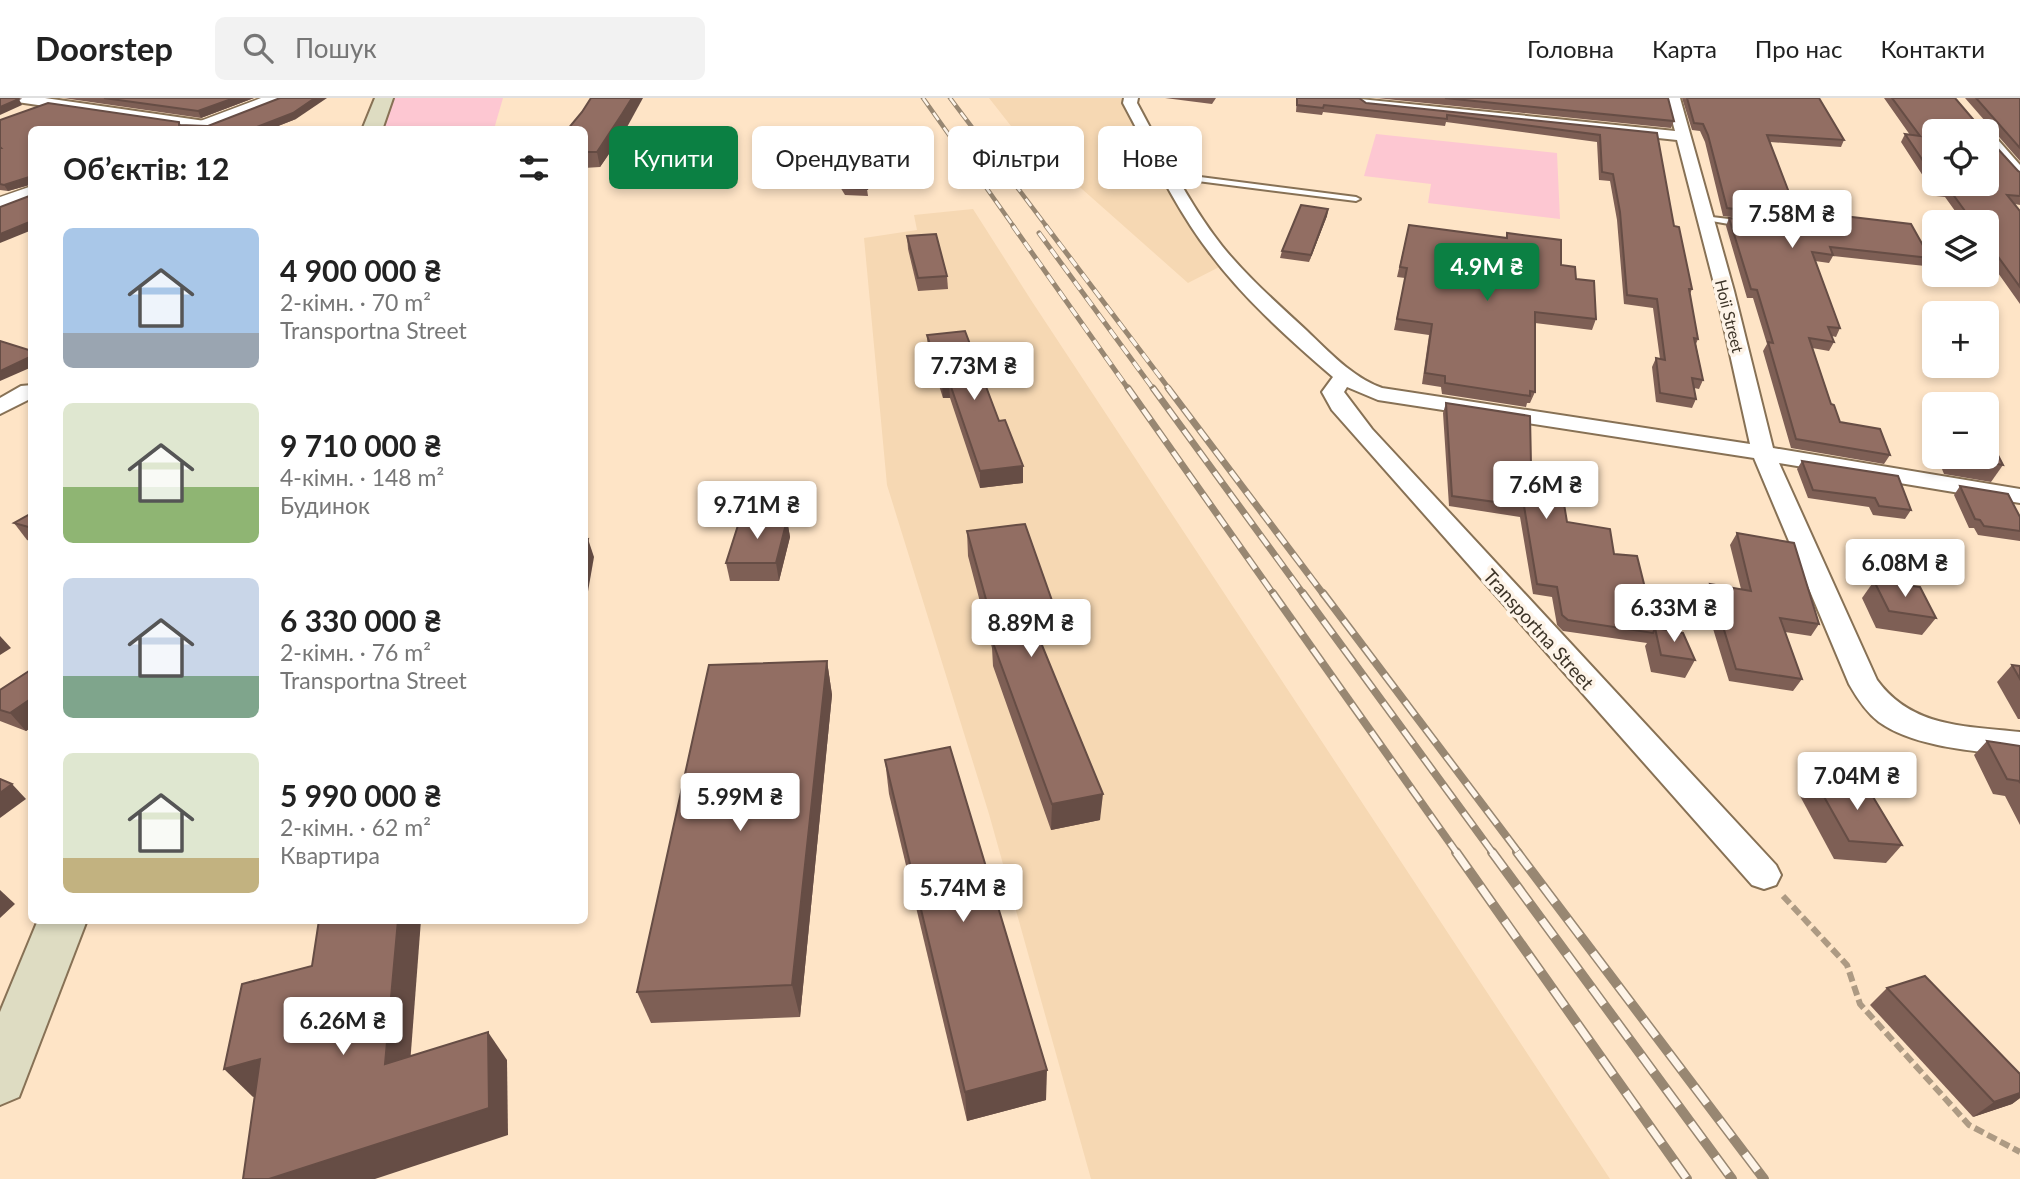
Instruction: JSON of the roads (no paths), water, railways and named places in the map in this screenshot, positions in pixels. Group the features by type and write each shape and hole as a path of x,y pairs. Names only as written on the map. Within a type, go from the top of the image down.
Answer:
{"main road":[{"path":"374,126 384,98"},
{"path":"0,1078 61,924"}],"street":[{"path":"17,98 193,126"},
{"path":"202,126 276,98"},
{"path":"1131,98 1130,103 1142,126"},
{"name":"Hoii Street","path":"1673,98 1706,218 1763,453 1864,684 1879,704 1896,718 1935,731 2020,744"},
{"path":"1358,100 1519,113 1684,136"},
{"path":"26,112 49,103"},
{"path":"1999,150 2020,174"},
{"path":"1177,189 1204,234 1227,263 1344,377 1359,388 1378,394 1763,453 2020,496"},
{"path":"0,204 28,194"},
{"name":"Transportna Street","path":"1344,377 1333,392 1364,434 1764,875"},
{"path":"0,385 28,392"},
{"path":"0,407 28,393"}],"lane":[{"path":"1202,179 1356,199"},
{"path":"1706,218 1757,225"}],"railway":[{"path":"923,98 1014,227"},
{"path":"950,98 1047,227"},
{"path":"1013,226 1129,390"},
{"path":"1046,226 1170,390"},
{"path":"1039,233 1154,390"},
{"path":"1128,388 1274,595"},
{"path":"1153,388 1304,595"},
{"path":"1168,388 1324,595"},
{"path":"1273,593 1457,853"},
{"path":"1303,593 1493,853"},
{"path":"1323,593 1519,853"},
{"path":"1456,852 1687,1179"},
{"path":"1492,852 1732,1179"},
{"path":"1517,852 1764,1179"}]}
